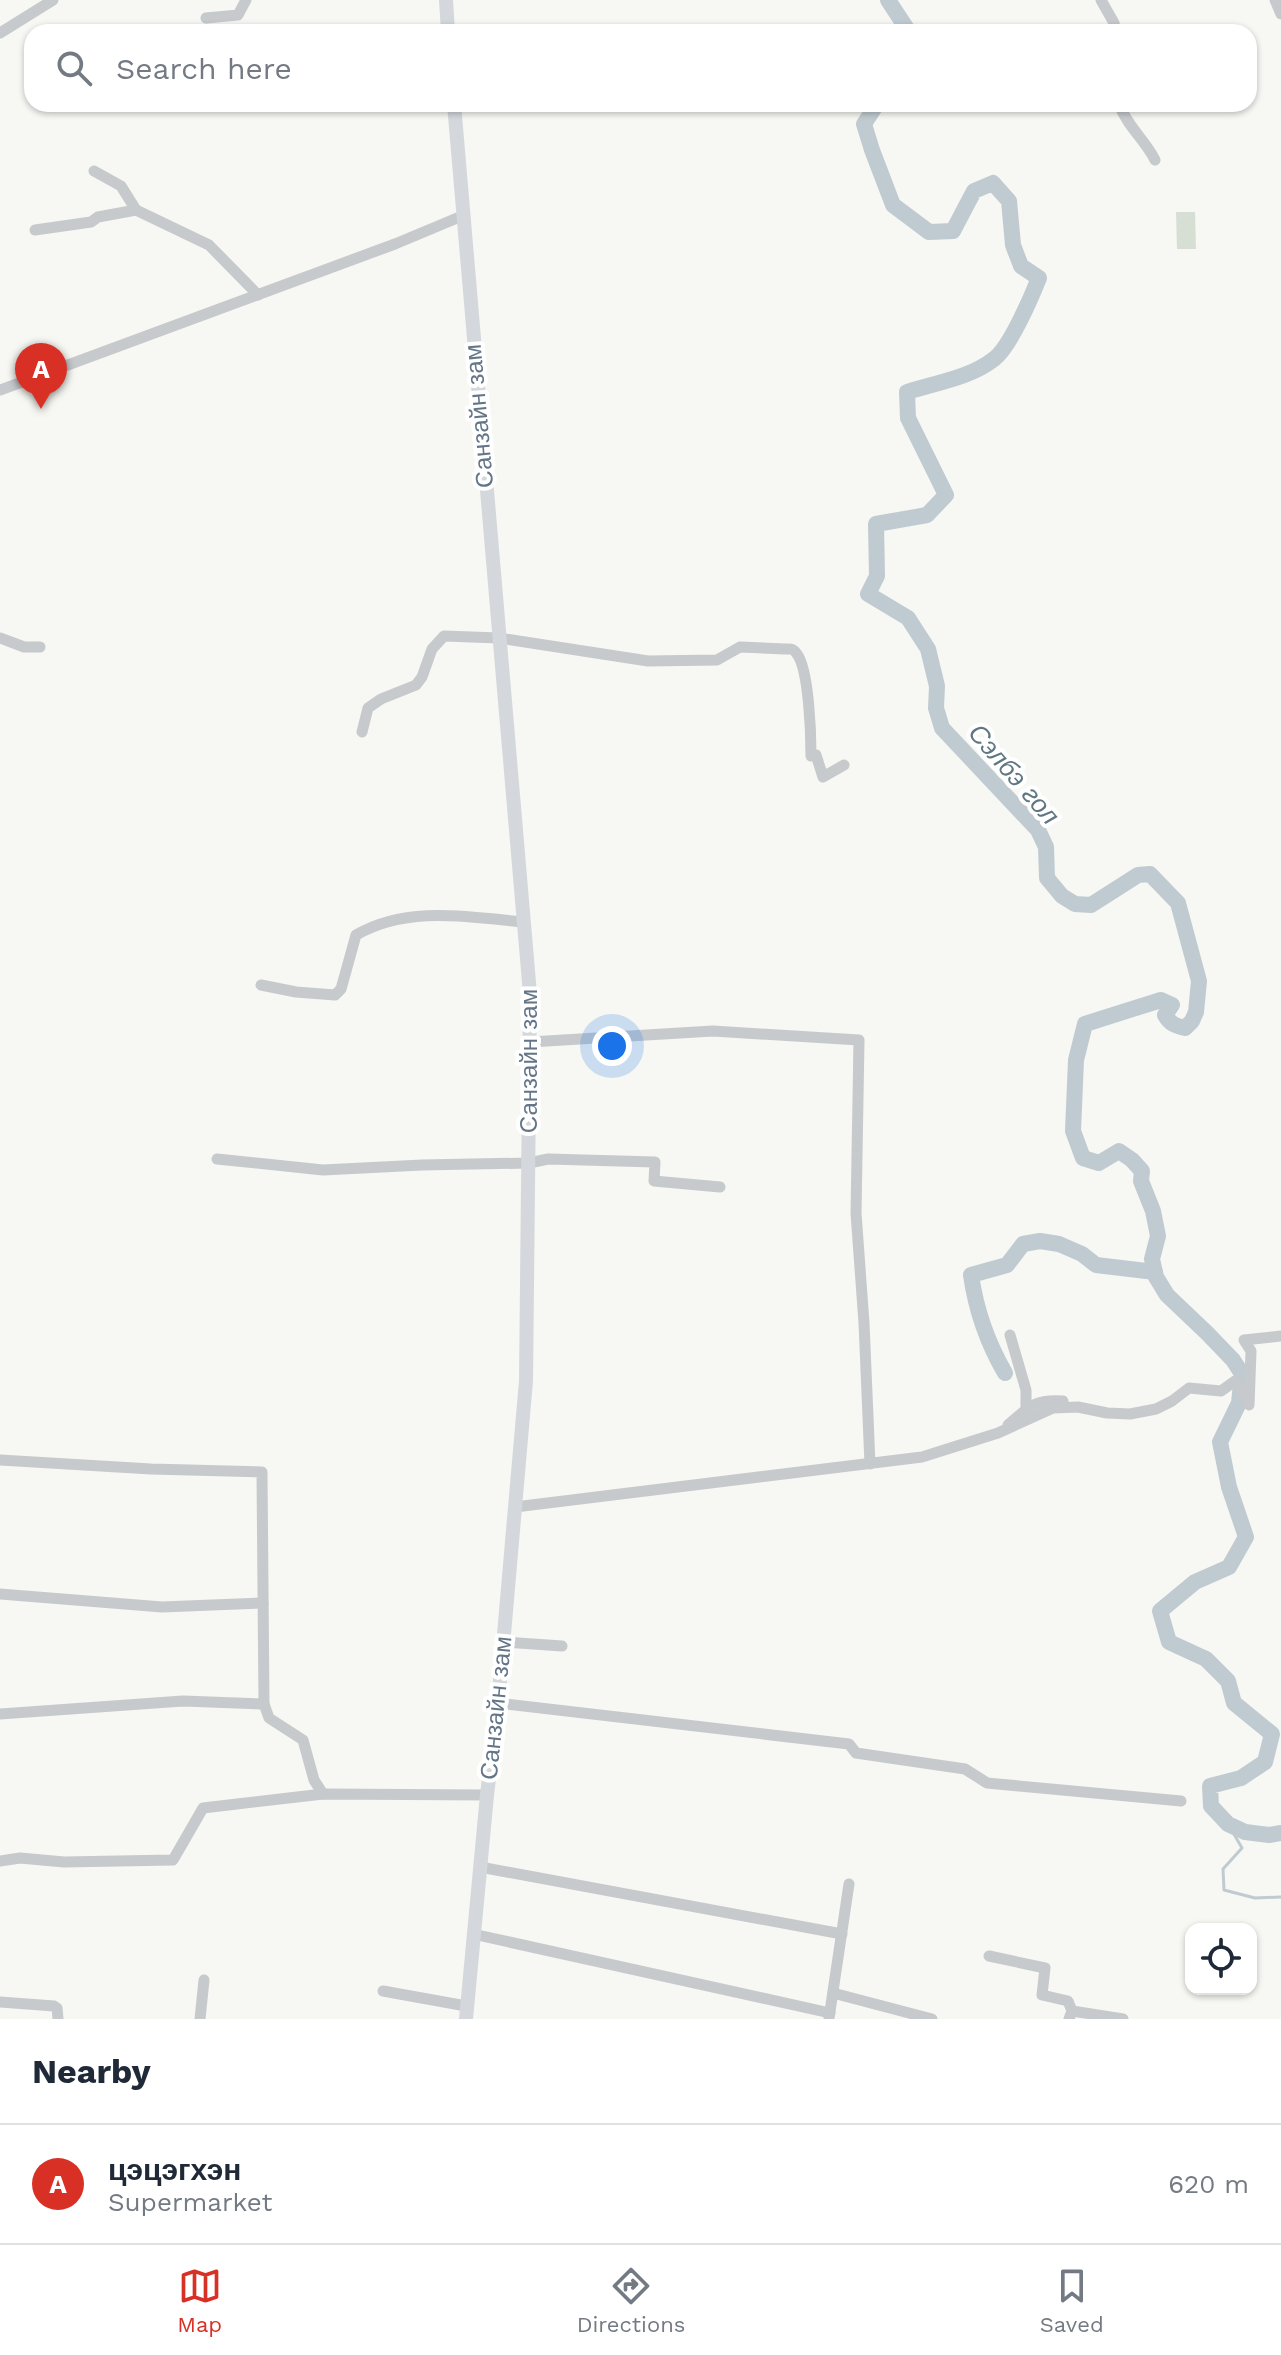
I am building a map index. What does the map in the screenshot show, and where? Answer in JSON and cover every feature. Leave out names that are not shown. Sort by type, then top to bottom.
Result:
[{"type":"main road","points":[[446,0],[448,24]]},
{"type":"main road","name":"Санзайн зам","points":[[455,112],[530,994],[526,1381],[504,1642],[466,2012]]},
{"type":"street","points":[[0,33],[53,0]]},
{"type":"street","points":[[206,18],[238,15],[246,0]]},
{"type":"street","points":[[1101,0],[1114,24]]},
{"type":"street","points":[[1275,0],[1281,14]]},
{"type":"street","points":[[1123,112],[1155,160]]},
{"type":"street","points":[[94,171],[121,186],[136,210],[209,245],[258,295]]},
{"type":"street","points":[[35,230],[91,222],[98,217],[136,210]]},
{"type":"street","points":[[0,390],[395,244],[462,216]]},
{"type":"street","points":[[362,732],[368,708],[381,699],[416,685],[432,649],[444,636],[499,638],[648,661],[717,660],[740,647],[792,650],[798,654],[804,677],[811,727],[811,756],[816,755],[823,777],[844,765]]},
{"type":"street","points":[[0,638],[24,647],[40,647]]},
{"type":"street","points":[[261,985],[335,995],[341,989],[356,935],[394,920],[434,915],[524,922]]},
{"type":"street","points":[[530,1042],[713,1031],[859,1040],[856,1213],[870,1464]]},
{"type":"street","points":[[217,1159],[323,1170],[529,1163],[548,1159],[655,1162],[654,1181],[720,1187]]},
{"type":"street","points":[[1010,1335],[1024,1380],[1026,1408]]},
{"type":"street","points":[[998,1433],[1026,1408],[1040,1401],[1061,1401],[1107,1413],[1130,1414],[1156,1409],[1189,1388],[1221,1391],[1235,1381],[1249,1405],[1251,1351],[1244,1340],[1281,1336]]},
{"type":"street","points":[[515,1507],[922,1457],[998,1433],[1053,1408],[1078,1407]]},
{"type":"street","points":[[0,1460],[262,1472],[264,1704],[269,1718],[303,1740],[314,1780],[323,1794]]},
{"type":"street","points":[[0,1594],[162,1607],[263,1603]]},
{"type":"street","points":[[504,1642],[562,1646]]},
{"type":"street","points":[[0,1714],[183,1701],[264,1704]]},
{"type":"street","points":[[498,1703],[849,1744],[856,1753],[965,1769],[987,1783],[1181,1801]]},
{"type":"street","points":[[0,1861],[20,1858],[64,1862],[173,1860],[203,1808],[323,1794],[487,1795]]},
{"type":"street","points":[[480,1867],[842,1934]]},
{"type":"street","points":[[473,1934],[830,2016],[849,1884]]},
{"type":"street","points":[[989,1956],[1045,1968],[1042,1995],[1068,2001],[1070,2015],[1123,2019]]},
{"type":"street","points":[[200,2019],[204,1980]]},
{"type":"street","points":[[383,1991],[466,2012]]},
{"type":"street","points":[[833,1993],[932,2019]]},
{"type":"street","points":[[0,2002],[54,2006],[58,2019]]},
{"type":"shaded area","points":[[1176,212],[1195,212],[1196,249],[1177,249]]},
{"type":"waterway","name":"Сэлбэ гол","points":[[888,0],[904,24]]},
{"type":"waterway","name":"Сэлбэ гол","points":[[872,112],[864,124],[893,205],[929,232],[953,231],[974,191],[993,183],[1009,201],[1013,245],[1021,266],[1039,278],[1013,333],[994,359],[963,375],[907,392],[908,418],[946,495],[927,515],[876,524],[877,576],[868,594],[908,618],[928,649],[937,686],[936,708],[942,728],[1038,830],[1046,847],[1047,878],[1062,896],[1075,904],[1091,905],[1138,875],[1150,874],[1178,903],[1199,981],[1192,1021],[1185,1028],[1171,1023],[1165,1015],[1172,1005],[1161,1000],[1085,1024],[1076,1060],[1073,1131],[1083,1158],[1099,1163],[1119,1151],[1142,1171],[1141,1181],[1153,1211],[1158,1236],[1152,1259],[1156,1277],[1167,1295],[1233,1360],[1242,1374],[1239,1403],[1220,1442],[1229,1487],[1246,1537],[1229,1567],[1195,1582],[1160,1611],[1169,1642],[1206,1659],[1228,1681],[1234,1703],[1272,1734],[1265,1762],[1241,1778],[1210,1786],[1211,1806],[1228,1824],[1245,1832],[1281,1833]]},
{"type":"waterway","points":[[1005,1373],[983,1326],[971,1275],[1007,1265],[1023,1244],[1040,1241],[1059,1244],[1082,1254],[1096,1265],[1155,1272]]},
{"type":"waterway","points":[[1228,1824],[1242,1848],[1223,1869],[1224,1890],[1255,1898],[1281,1897]]},
{"type":"place","name":"цэцэгхэн","points":[[41,409]]}]
